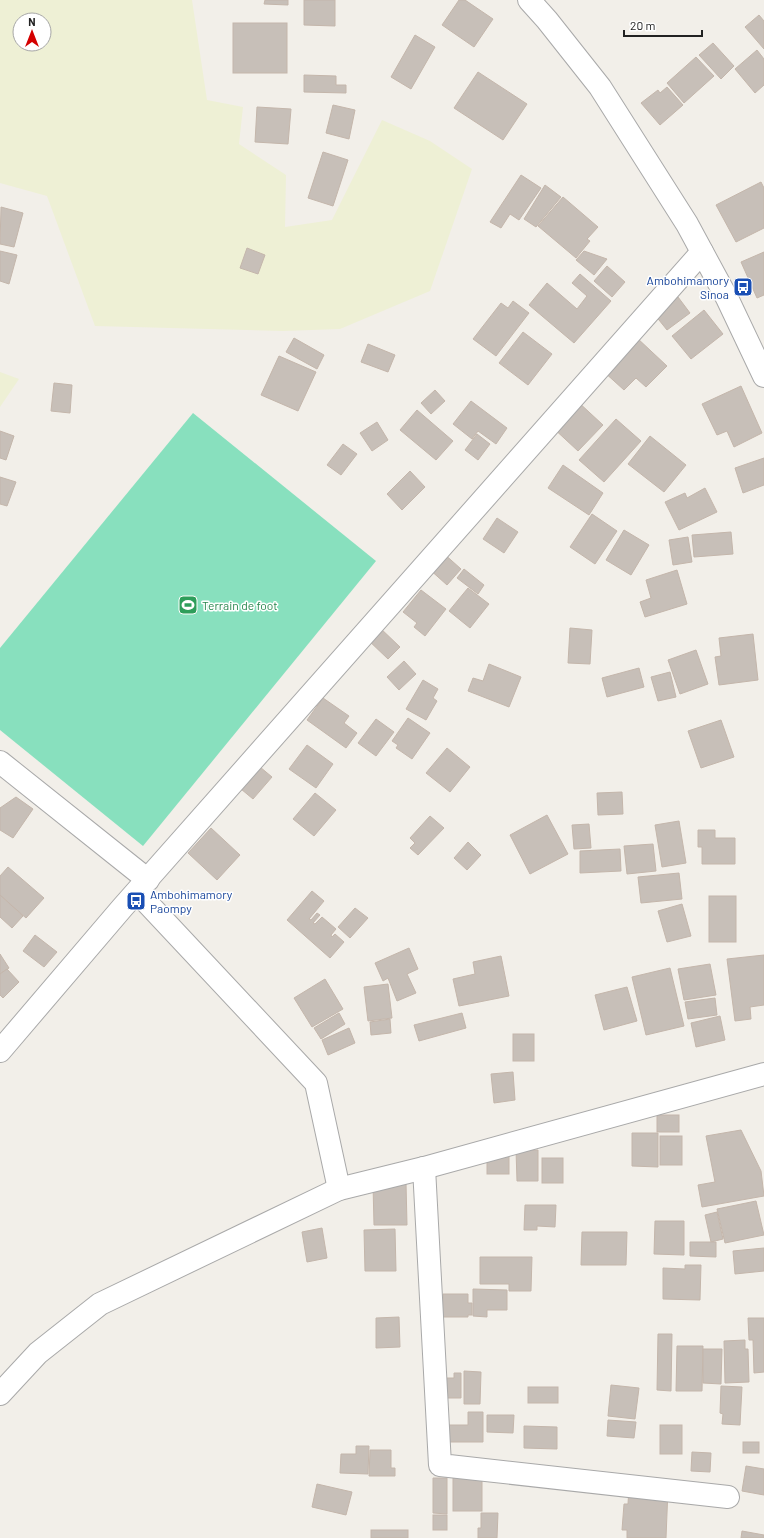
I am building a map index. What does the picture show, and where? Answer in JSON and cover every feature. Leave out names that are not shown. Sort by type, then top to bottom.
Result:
[{"type":"street","points":[[528,0],[547,20],[600,87],[687,224],[764,376]]},
{"type":"street","points":[[0,1051],[143,886],[702,252]]},
{"type":"street","points":[[0,762],[143,886],[316,1083],[339,1189]]},
{"type":"street","points":[[0,1394],[38,1353],[100,1304],[268,1225],[339,1189],[424,1168],[764,1074]]},
{"type":"street","points":[[424,1168],[440,1465],[728,1497]]},
{"type":"green space","points":[[0,0],[192,0],[207,100],[243,107],[239,144],[286,175],[285,227],[332,220],[382,120],[430,141],[472,169],[430,291],[340,329],[283,331],[95,326],[47,196],[0,183]]},
{"type":"green space","points":[[0,372],[19,379],[0,407]]},
{"type":"green space","name":"Terrain de foot","points":[[193,413],[376,561],[143,846],[0,730],[0,648]]},
{"type":"building","points":[[265,0],[288,0],[288,5],[264,4]]},
{"type":"building","points":[[304,0],[335,0],[335,26],[304,25]]},
{"type":"building","points":[[459,0],[465,0],[493,19],[474,47],[442,25]]},
{"type":"building","points":[[759,15],[764,21],[764,49],[745,27]]},
{"type":"building","points":[[233,23],[287,23],[287,73],[233,73]]},
{"type":"building","points":[[415,35],[435,47],[411,89],[391,77]]},
{"type":"building","points":[[713,43],[734,66],[721,79],[699,55]]},
{"type":"building","points":[[757,50],[764,59],[764,85],[755,93],[735,69]]},
{"type":"building","points":[[696,57],[714,76],[684,103],[667,83]]},
{"type":"building","points":[[478,72],[527,104],[503,140],[454,108]]},
{"type":"building","points":[[304,75],[336,76],[336,85],[346,85],[346,93],[304,92]]},
{"type":"building","points":[[667,87],[683,105],[660,125],[641,103],[658,90],[660,93]]},
{"type":"building","points":[[333,105],[355,110],[349,139],[326,133]]},
{"type":"building","points":[[257,107],[291,109],[288,144],[255,142]]},
{"type":"building","points":[[323,152],[348,160],[333,206],[308,198]]},
{"type":"building","points":[[521,175],[541,188],[519,220],[510,214],[501,228],[490,222]]},
{"type":"building","points":[[761,182],[764,188],[764,228],[736,242],[716,205]]},
{"type":"building","points":[[545,185],[561,197],[536,227],[524,219]]},
{"type":"building","points":[[563,197],[598,227],[587,239],[590,241],[576,258],[538,226]]},
{"type":"building","points":[[1,207],[23,213],[14,247],[0,244]]},
{"type":"building","points":[[247,248],[265,255],[258,274],[240,268]]},
{"type":"building","points":[[0,251],[17,255],[9,284],[0,281]]},
{"type":"building","points":[[584,251],[607,259],[594,275],[576,260]]},
{"type":"building","points":[[764,252],[764,295],[757,298],[741,262]]},
{"type":"building","points":[[607,266],[625,282],[612,297],[594,281]]},
{"type":"building","points":[[580,274],[611,301],[574,343],[529,305],[547,283],[577,309],[587,296],[572,283]]},
{"type":"building","points":[[678,297],[690,313],[667,330],[655,315]]},
{"type":"building","points":[[513,301],[529,313],[496,356],[473,339],[501,303],[508,308]]},
{"type":"building","points":[[704,310],[723,334],[691,359],[672,336]]},
{"type":"building","points":[[523,332],[552,354],[528,385],[499,363]]},
{"type":"building","points":[[636,337],[667,366],[646,387],[636,378],[624,390],[603,371]]},
{"type":"building","points":[[294,338],[324,355],[317,369],[286,352]]},
{"type":"building","points":[[368,344],[395,355],[388,372],[361,362]]},
{"type":"building","points":[[279,356],[316,372],[298,411],[261,395]]},
{"type":"building","points":[[54,383],[72,385],[70,413],[51,411]]},
{"type":"building","points":[[741,386],[762,433],[734,447],[727,431],[717,435],[702,404]]},
{"type":"building","points":[[435,390],[445,401],[431,414],[421,403]]},
{"type":"building","points":[[576,400],[603,425],[578,451],[551,426]]},
{"type":"building","points":[[471,401],[507,428],[496,444],[478,431],[472,439],[453,424]]},
{"type":"building","points":[[417,410],[453,441],[436,460],[400,430]]},
{"type":"building","points":[[616,419],[641,441],[604,482],[579,460]]},
{"type":"building","points":[[377,422],[388,440],[372,451],[360,433]]},
{"type":"building","points":[[0,431],[14,436],[6,460],[0,458]]},
{"type":"building","points":[[477,434],[490,444],[478,460],[465,450]]},
{"type":"building","points":[[650,436],[686,465],[664,492],[628,464]]},
{"type":"building","points":[[343,444],[357,454],[341,475],[327,465]]},
{"type":"building","points":[[764,458],[764,485],[743,493],[735,468]]},
{"type":"building","points":[[563,465],[603,493],[589,515],[548,488]]},
{"type":"building","points":[[410,471],[425,487],[402,510],[387,494]]},
{"type":"building","points":[[0,477],[16,482],[7,506],[0,504]]},
{"type":"building","points":[[705,488],[717,512],[679,530],[665,502],[685,493],[687,498]]},
{"type":"building","points":[[592,514],[617,531],[595,564],[570,547]]},
{"type":"building","points":[[497,518],[518,532],[504,553],[483,539]]},
{"type":"building","points":[[624,530],[649,545],[631,575],[606,560]]},
{"type":"building","points":[[731,532],[733,554],[694,557],[692,535]]},
{"type":"building","points":[[688,537],[692,562],[673,565],[669,540]]},
{"type":"building","points":[[442,552],[461,569],[447,585],[428,568]]},
{"type":"building","points":[[464,569],[484,585],[478,594],[457,578]]},
{"type":"building","points":[[677,570],[687,604],[645,617],[640,602],[651,598],[646,580]]},
{"type":"building","points":[[468,588],[489,604],[470,628],[449,611]]},
{"type":"building","points":[[421,590],[446,609],[425,636],[414,627],[417,623],[403,612]]},
{"type":"building","points":[[378,626],[400,647],[388,659],[366,638]]},
{"type":"building","points":[[570,628],[592,630],[590,664],[568,663]]},
{"type":"building","points":[[753,634],[758,680],[719,685],[715,657],[721,656],[719,638]]},
{"type":"building","points":[[696,650],[708,684],[680,694],[668,660]]},
{"type":"building","points":[[404,661],[416,674],[399,690],[387,677]]},
{"type":"building","points":[[489,664],[521,677],[509,707],[468,691],[473,678],[483,681]]},
{"type":"building","points":[[639,668],[644,687],[607,697],[602,678]]},
{"type":"building","points":[[670,672],[676,697],[658,701],[651,677]]},
{"type":"building","points":[[423,680],[438,689],[433,698],[437,701],[426,720],[406,709]]},
{"type":"building","points":[[323,698],[349,716],[344,723],[357,733],[346,748],[307,720]]},
{"type":"building","points":[[408,718],[430,733],[412,759],[396,748],[398,745],[392,741]]},
{"type":"building","points":[[376,719],[394,732],[376,756],[358,743]]},
{"type":"building","points":[[721,720],[734,757],[701,768],[688,731]]},
{"type":"building","points":[[307,745],[333,764],[316,788],[289,769]]},
{"type":"building","points":[[447,748],[470,767],[450,792],[426,773]]},
{"type":"building","points":[[260,767],[272,777],[253,799],[241,789]]},
{"type":"building","points":[[622,792],[623,814],[598,815],[597,793]]},
{"type":"building","points":[[315,793],[336,810],[314,836],[293,819]]},
{"type":"building","points":[[16,797],[33,809],[13,838],[0,830],[0,808]]},
{"type":"building","points":[[547,815],[568,854],[530,874],[510,835]]},
{"type":"building","points":[[430,816],[444,828],[418,855],[410,848],[415,843],[410,838]]},
{"type":"building","points":[[679,821],[686,863],[662,867],[655,825]]},
{"type":"building","points":[[589,824],[591,848],[574,849],[572,825]]},
{"type":"building","points":[[211,828],[240,855],[217,880],[188,853]]},
{"type":"building","points":[[698,830],[715,830],[715,838],[735,838],[735,864],[702,864],[702,847],[698,847]]},
{"type":"building","points":[[468,842],[481,855],[467,870],[454,858]]},
{"type":"building","points":[[653,844],[656,871],[627,874],[624,846]]},
{"type":"building","points":[[620,849],[621,871],[580,873],[580,851]]},
{"type":"building","points":[[8,867],[44,898],[26,918],[0,895],[0,876]]},
{"type":"building","points":[[679,873],[682,899],[641,903],[638,877]]},
{"type":"building","points":[[312,891],[324,901],[309,919],[311,920],[317,913],[320,915],[313,923],[315,924],[322,917],[336,929],[331,935],[332,937],[335,934],[344,942],[330,958],[287,920]]},
{"type":"building","points":[[0,895],[23,916],[12,928],[0,917]]},
{"type":"building","points":[[709,896],[736,896],[736,942],[709,942]]},
{"type":"building","points":[[682,904],[691,936],[667,942],[658,911]]},
{"type":"building","points":[[355,908],[368,918],[350,938],[338,927]]},
{"type":"building","points":[[35,935],[57,952],[44,967],[23,951]]},
{"type":"building","points":[[409,948],[418,969],[407,974],[416,993],[397,1001],[388,978],[383,981],[375,963]]},
{"type":"building","points":[[0,954],[9,968],[0,974]]},
{"type":"building","points":[[764,955],[764,1005],[750,1007],[751,1019],[735,1021],[727,959]]},
{"type":"building","points":[[501,956],[509,996],[459,1006],[453,979],[475,974],[473,962]]},
{"type":"building","points":[[710,964],[716,995],[684,1000],[678,969]]},
{"type":"building","points":[[670,968],[684,1026],[646,1035],[632,977]]},
{"type":"building","points":[[7,969],[19,982],[3,998],[0,995],[0,974]]},
{"type":"building","points":[[325,979],[343,1009],[312,1027],[294,998]]},
{"type":"building","points":[[388,984],[392,1018],[368,1021],[364,987]]},
{"type":"building","points":[[627,987],[637,1021],[604,1030],[595,995]]},
{"type":"building","points":[[715,998],[717,1015],[688,1019],[685,1002]]},
{"type":"building","points":[[339,1013],[345,1024],[321,1039],[314,1028]]},
{"type":"building","points":[[462,1013],[466,1028],[419,1041],[414,1025]]},
{"type":"building","points":[[720,1016],[725,1040],[696,1047],[691,1023]]},
{"type":"building","points":[[390,1019],[391,1033],[371,1035],[370,1022]]},
{"type":"building","points":[[349,1028],[355,1043],[328,1055],[322,1040]]},
{"type":"building","points":[[513,1034],[534,1034],[534,1061],[513,1061]]},
{"type":"building","points":[[513,1072],[515,1100],[494,1103],[491,1074]]},
{"type":"building","points":[[657,1115],[679,1115],[679,1132],[657,1132]]},
{"type":"building","points":[[741,1130],[761,1171],[764,1196],[702,1207],[698,1185],[715,1182],[706,1136]]},
{"type":"building","points":[[632,1133],[658,1133],[658,1167],[632,1166]]},
{"type":"building","points":[[660,1136],[682,1136],[682,1165],[660,1165]]},
{"type":"building","points":[[516,1150],[538,1150],[538,1181],[517,1181]]},
{"type":"building","points":[[487,1153],[509,1153],[509,1174],[487,1174]]},
{"type":"building","points":[[542,1158],[563,1158],[563,1183],[542,1183]]},
{"type":"building","points":[[406,1183],[407,1225],[374,1225],[373,1184]]},
{"type":"building","points":[[756,1201],[764,1235],[725,1243],[717,1209]]},
{"type":"building","points":[[525,1205],[556,1205],[555,1227],[537,1226],[537,1230],[524,1230]]},
{"type":"building","points":[[717,1212],[723,1239],[711,1242],[705,1215]]},
{"type":"building","points":[[655,1221],[684,1221],[684,1255],[654,1254]]},
{"type":"building","points":[[322,1228],[327,1258],[307,1262],[302,1232]]},
{"type":"building","points":[[395,1229],[396,1271],[365,1271],[364,1230]]},
{"type":"building","points":[[582,1232],[627,1232],[626,1265],[581,1265]]},
{"type":"building","points":[[690,1242],[716,1242],[716,1257],[690,1256]]},
{"type":"building","points":[[764,1248],[764,1271],[735,1274],[733,1251]]},
{"type":"building","points":[[480,1257],[532,1257],[531,1291],[509,1291],[509,1284],[480,1284]]},
{"type":"building","points":[[685,1265],[701,1265],[700,1300],[663,1299],[663,1268],[685,1269]]},
{"type":"building","points":[[473,1289],[507,1290],[507,1310],[487,1310],[487,1317],[473,1316]]},
{"type":"building","points":[[443,1294],[468,1294],[468,1303],[472,1303],[472,1315],[468,1315],[468,1317],[442,1317]]},
{"type":"building","points":[[399,1317],[400,1347],[376,1348],[376,1318]]},
{"type":"building","points":[[748,1318],[764,1318],[764,1372],[754,1373],[753,1340],[749,1340]]},
{"type":"building","points":[[658,1334],[672,1334],[671,1391],[657,1390]]},
{"type":"building","points":[[745,1340],[745,1349],[748,1349],[749,1382],[725,1383],[724,1341]]},
{"type":"building","points":[[677,1346],[703,1346],[702,1391],[676,1391]]},
{"type":"building","points":[[703,1349],[722,1349],[721,1384],[703,1383]]},
{"type":"building","points":[[464,1371],[481,1372],[480,1404],[464,1404]]},
{"type":"building","points":[[454,1373],[461,1373],[461,1398],[442,1398],[442,1378],[454,1378]]},
{"type":"building","points":[[611,1385],[639,1388],[635,1419],[608,1416]]},
{"type":"building","points":[[721,1386],[742,1387],[740,1425],[722,1424],[723,1414],[720,1413]]},
{"type":"building","points":[[528,1387],[558,1387],[558,1403],[528,1403]]},
{"type":"building","points":[[468,1412],[483,1412],[483,1442],[446,1442],[446,1425],[468,1425]]},
{"type":"building","points":[[487,1415],[514,1415],[513,1433],[487,1432]]},
{"type":"building","points":[[608,1420],[636,1422],[634,1438],[607,1436]]},
{"type":"building","points":[[660,1425],[682,1425],[682,1454],[660,1454]]},
{"type":"building","points":[[524,1426],[557,1427],[557,1449],[524,1448]]},
{"type":"building","points":[[743,1442],[759,1442],[759,1453],[743,1453]]},
{"type":"building","points":[[356,1446],[369,1446],[368,1474],[340,1473],[341,1454],[356,1454]]},
{"type":"building","points":[[370,1450],[391,1450],[391,1468],[395,1468],[395,1476],[369,1476]]},
{"type":"building","points":[[692,1452],[711,1453],[710,1472],[691,1471]]},
{"type":"building","points":[[746,1466],[764,1469],[764,1495],[742,1491]]},
{"type":"building","points":[[453,1474],[482,1474],[482,1511],[453,1511]]},
{"type":"building","points":[[433,1478],[447,1478],[447,1514],[433,1513]]},
{"type":"building","points":[[317,1484],[352,1492],[346,1515],[312,1507]]},
{"type":"building","points":[[629,1487],[668,1489],[666,1538],[627,1538],[627,1530],[622,1530],[624,1504],[628,1504]]},
{"type":"building","points":[[481,1513],[498,1513],[497,1538],[478,1538],[478,1528],[481,1528]]},
{"type":"building","points":[[433,1515],[447,1515],[447,1530],[433,1530]]},
{"type":"building","points":[[371,1530],[408,1530],[408,1538],[371,1538]]},
{"type":"building","points":[[742,1531],[764,1535],[764,1538],[741,1538]]},
{"type":"place","name":"Ambohimamory Sinoa","points":[[743,287]]},
{"type":"place","name":"Terrain de foot","points":[[188,605]]},
{"type":"place","name":"Ambohimamory Paompy","points":[[136,901]]}]
